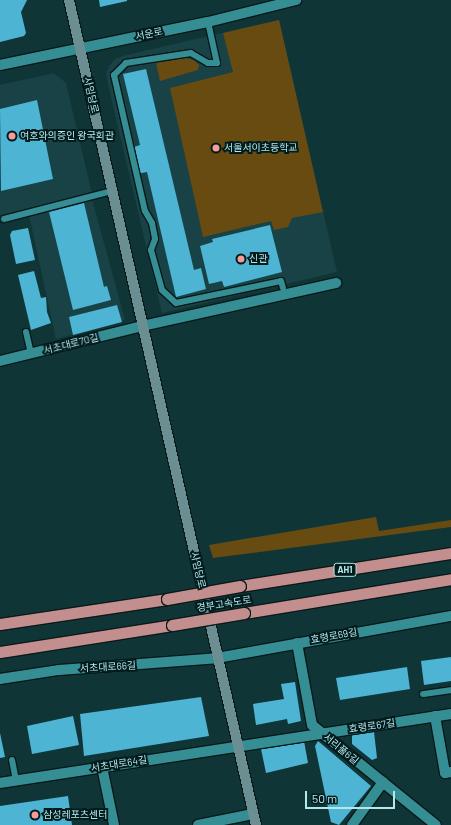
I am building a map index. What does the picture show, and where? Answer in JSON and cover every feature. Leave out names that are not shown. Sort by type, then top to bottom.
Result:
[{"type":"highway","name":"경부고속도로","points":[[0,624],[167,599],[451,553]]},
{"type":"highway","name":"경부고속도로","points":[[0,652],[451,579]]},
{"type":"main road","name":"사임당로","points":[[69,0],[256,825]]},
{"type":"street","name":"서운로","points":[[0,65],[208,22],[286,1],[296,0]]},
{"type":"street","points":[[142,326],[336,283]]},
{"type":"street","name":"서초대로70길","points":[[0,362],[142,326]]},
{"type":"street","name":"효령로69길","points":[[217,658],[451,616]]},
{"type":"street","name":"서리풀6길","points":[[297,643],[312,725],[436,825]]},
{"type":"street","name":"서초대로66길","points":[[0,679],[67,669],[217,658]]},
{"type":"street","name":"효령로67길","points":[[238,747],[451,714]]},
{"type":"street","points":[[435,716],[445,773],[451,772]]},
{"type":"street","name":"서초대로64길","points":[[0,783],[238,747]]},
{"type":"street","points":[[102,767],[114,825]]},
{"type":"street","points":[[352,825],[383,782]]},
{"type":"street","points":[[198,825],[253,814]]},
{"type":"lane","points":[[208,22],[217,63],[208,63],[191,53],[126,63],[114,75],[145,211],[152,223],[155,239],[151,250],[162,290],[176,303],[281,281],[283,288]]},
{"type":"lane","points":[[4,219],[112,191]]},
{"type":"lane","points":[[26,332],[31,354]]},
{"type":"lane","points":[[423,694],[451,690]]},
{"type":"lane","points":[[12,760],[16,780]]},
{"type":"shaded area","name":"서울서이초등학교","points":[[279,20],[337,272],[162,313],[109,89],[106,74],[109,66],[115,59],[126,55]]},
{"type":"shaded area","points":[[279,20],[323,212],[292,218],[288,227],[274,230],[271,221],[203,237],[170,88],[233,72],[223,33]]},
{"type":"shaded area","points":[[185,58],[194,60],[199,65],[198,70],[160,81],[156,63]]},
{"type":"shaded area","points":[[54,73],[66,83],[92,194],[0,216],[0,85]]},
{"type":"shaded area","points":[[92,199],[125,320],[56,339],[29,215]]},
{"type":"shaded area","points":[[376,517],[379,531],[451,520],[451,527],[213,558],[209,545]]},
{"type":"building","points":[[0,0],[27,0],[21,12],[26,33],[24,36],[0,42]]},
{"type":"building","points":[[99,0],[127,0],[127,1],[100,7]]},
{"type":"building","points":[[146,69],[194,270],[201,268],[206,289],[176,297],[147,172],[137,174],[131,148],[140,145],[123,74]]},
{"type":"building","points":[[37,100],[53,179],[1,191],[0,109]]},
{"type":"building","points":[[84,203],[104,287],[107,286],[111,300],[73,310],[49,212]]},
{"type":"building","name":"신관","points":[[270,225],[282,272],[224,287],[222,281],[209,284],[200,246],[213,242],[212,239]]},
{"type":"building","points":[[28,228],[35,260],[16,264],[10,235],[12,231]]},
{"type":"building","points":[[34,271],[41,298],[46,297],[47,312],[51,323],[31,330],[18,275]]},
{"type":"building","points":[[117,305],[122,322],[73,335],[69,317]]},
{"type":"building","points":[[451,657],[451,681],[424,685],[421,661]]},
{"type":"building","points":[[407,667],[410,689],[340,700],[336,678]]},
{"type":"building","points":[[295,682],[301,721],[288,724],[287,719],[256,725],[253,704],[284,699],[281,684]]},
{"type":"building","points":[[201,697],[209,736],[84,756],[80,714]]},
{"type":"building","points":[[73,716],[79,745],[32,754],[27,726]]},
{"type":"building","points":[[374,732],[377,758],[372,760],[352,744],[352,734]]},
{"type":"building","points":[[0,733],[5,757],[0,758]]},
{"type":"building","points":[[304,741],[308,763],[266,773],[261,749]]},
{"type":"building","points":[[318,741],[371,786],[339,825],[331,822],[315,746]]},
{"type":"building","name":"삼성레포츠센터","points":[[68,796],[72,825],[0,825],[0,806]]},
{"type":"place","name":"여호와의증인 왕국회관","points":[[12,136]]},
{"type":"place","name":"서울서이초등학교","points":[[216,148]]},
{"type":"place","name":"신관","points":[[241,259]]},
{"type":"place","name":"삼성레포츠센터","points":[[35,815]]}]
